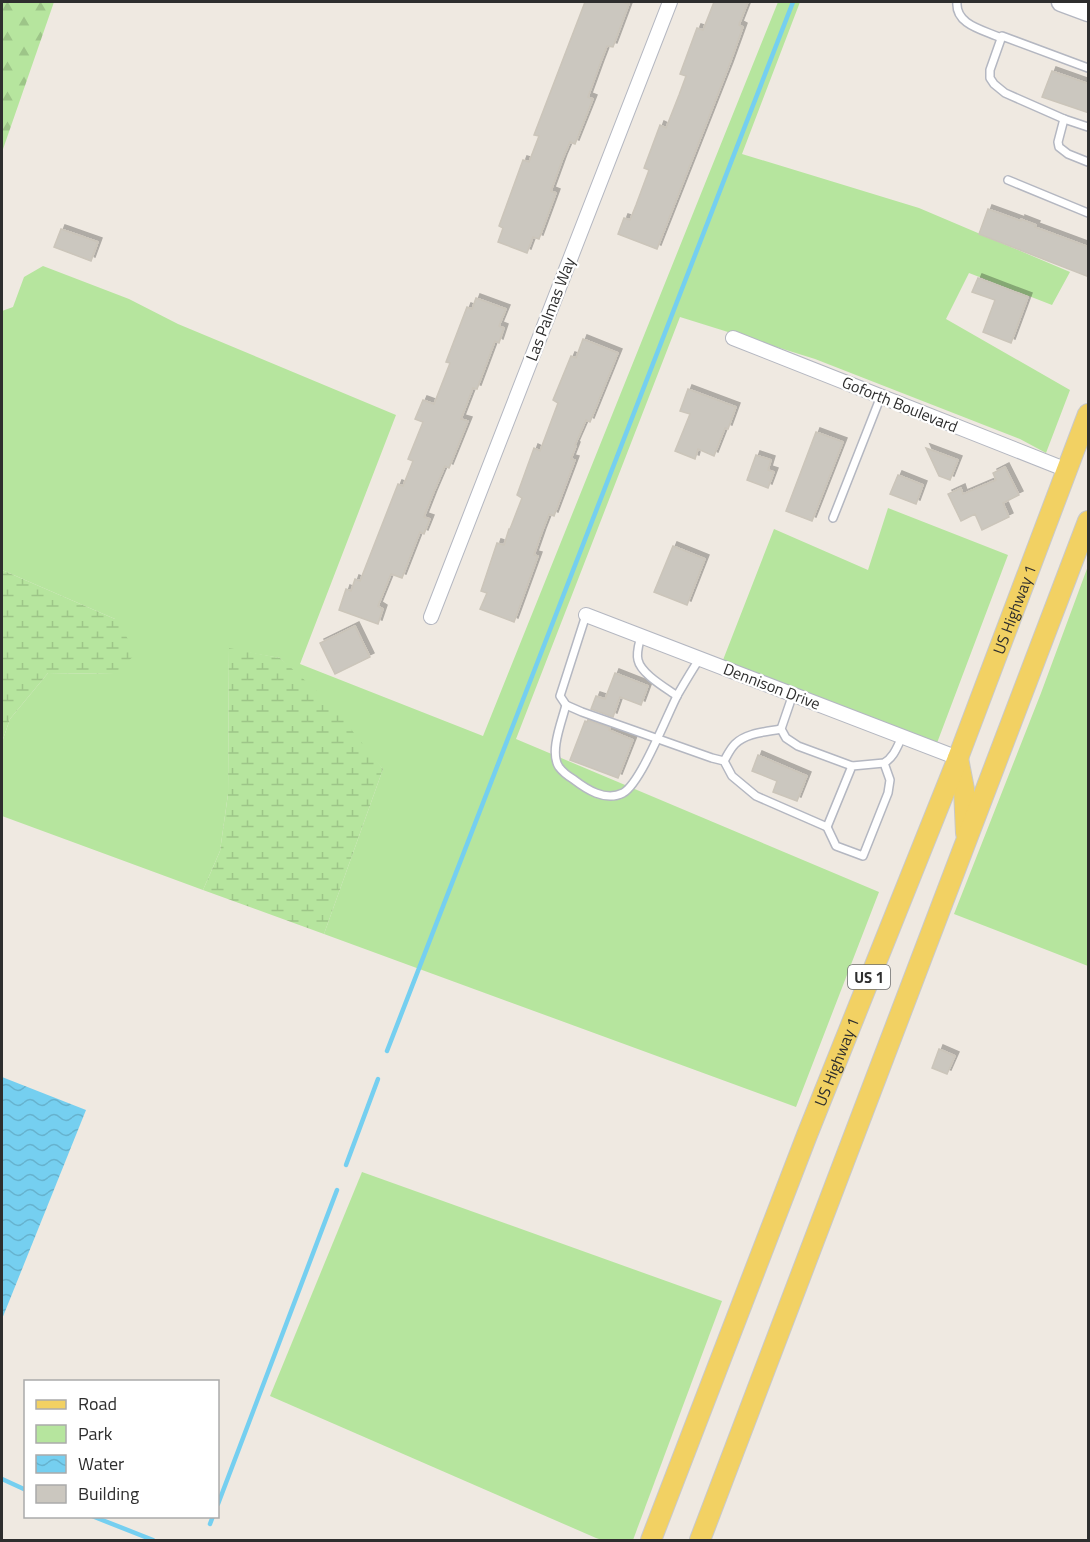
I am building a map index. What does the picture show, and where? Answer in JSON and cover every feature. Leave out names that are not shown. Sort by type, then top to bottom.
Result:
[{"type":"main road","name":"US Highway 1","points":[[651,1540],[807,1135],[958,758],[1089,414]]},
{"type":"main road","name":"US 1","points":[[700,1540],[1089,521]]},
{"type":"main road","points":[[958,758],[964,789],[966,841]]},
{"type":"street","name":"Las Palmas Way","points":[[430,617],[670,2]]},
{"type":"street","points":[[1061,2],[1089,12]]},
{"type":"street","name":"Goforth Boulevard","points":[[733,338],[1067,471]]},
{"type":"street","name":"Dennison Drive","points":[[586,615],[958,758]]},
{"type":"lane","points":[[957,2],[957,13],[964,21],[1001,38],[1002,36],[1089,68]]},
{"type":"lane","points":[[1001,38],[990,70],[990,78],[994,84],[1005,93],[1064,119],[1089,127]]},
{"type":"lane","points":[[1064,119],[1058,142],[1059,147],[1068,154],[1089,162]]},
{"type":"lane","points":[[1008,180],[1089,213]]},
{"type":"lane","points":[[833,518],[881,396]]},
{"type":"lane","points":[[586,615],[560,696],[566,705],[724,761],[732,776],[756,796],[827,827],[836,846],[863,856],[888,793],[890,780],[884,763]]},
{"type":"lane","points":[[641,636],[637,656],[641,668],[677,696]]},
{"type":"lane","points":[[566,705],[555,748],[559,767],[568,776],[598,795],[613,796],[623,793],[636,779],[677,696],[700,658]]},
{"type":"lane","points":[[793,694],[781,729],[786,738],[798,746],[852,766],[884,763],[895,753],[902,736]]},
{"type":"lane","points":[[724,761],[733,745],[742,738],[781,729]]},
{"type":"lane","points":[[827,827],[852,766]]},
{"type":"green space","points":[[2,2],[54,2],[2,152]]},
{"type":"green space","points":[[778,2],[800,2],[742,154],[919,208],[1070,272],[1052,305],[969,273],[946,319],[1070,390],[1046,453],[1020,439],[815,359],[680,317],[516,739],[879,892],[796,1107],[324,934],[383,769],[280,658],[229,649],[228,794],[220,851],[203,890],[2,816],[2,742],[10,719],[48,673],[113,674],[115,619],[2,570],[2,311],[13,307],[24,277],[43,266],[129,299],[178,324],[396,415],[300,664],[483,736]]},
{"type":"green space","points":[[888,508],[1008,555],[937,743],[723,660],[774,529],[868,570]]},
{"type":"green space","points":[[1088,566],[1088,966],[954,914]]},
{"type":"green space","points":[[2,570],[115,619],[137,653],[114,674],[48,673],[10,719],[2,742]]},
{"type":"green space","points":[[229,648],[280,658],[329,702],[383,769],[324,934],[203,890],[220,851],[228,794]]},
{"type":"green space","points":[[362,1172],[722,1301],[633,1540],[596,1538],[270,1396]]},
{"type":"water","points":[[2,1077],[86,1110],[2,1319]]},
{"type":"building","points":[[585,2],[629,4],[613,47],[607,46],[600,64],[588,97],[593,99],[575,144],[570,142],[563,158],[551,191],[556,193],[539,239],[533,237],[527,253],[498,242],[503,228],[499,226],[523,160],[529,162],[539,136],[534,135]]},
{"type":"building","points":[[714,2],[748,2],[739,25],[743,27],[729,66],[657,249],[618,234],[624,218],[630,220],[649,170],[644,168],[660,125],[666,128],[679,95],[686,76],[680,74],[697,28],[703,30]]},
{"type":"building","points":[[1052,71],[1089,84],[1089,113],[1042,97]]},
{"type":"building","points":[[988,209],[1021,221],[1021,219],[1036,225],[1035,227],[1089,247],[1089,277],[979,234]]},
{"type":"building","points":[[61,229],[98,242],[91,261],[54,247]]},
{"type":"building","points":[[978,278],[1028,297],[1011,343],[983,332],[995,300],[972,292]]},
{"type":"building","points":[[476,298],[506,309],[499,326],[504,328],[499,343],[495,341],[477,389],[473,388],[461,419],[468,421],[449,468],[445,466],[424,517],[430,519],[424,534],[420,532],[402,578],[391,574],[378,606],[383,609],[378,624],[339,610],[346,589],[351,591],[355,579],[360,581],[398,484],[403,486],[413,461],[408,459],[423,422],[415,419],[423,400],[434,404],[450,363],[446,362],[467,307],[472,309]]},
{"type":"building","points":[[583,339],[618,353],[590,422],[586,420],[575,445],[571,459],[575,460],[554,516],[549,514],[542,532],[534,555],[538,556],[514,622],[480,609],[487,593],[481,591],[497,543],[504,545],[522,498],[517,495],[534,448],[540,451],[558,403],[553,400],[571,356],[576,358]]},
{"type":"building","points":[[688,389],[736,407],[714,456],[698,449],[695,459],[675,451],[690,414],[680,411]]},
{"type":"building","points":[[816,432],[843,442],[812,521],[786,511]]},
{"type":"building","points":[[926,448],[958,460],[950,480],[939,476]]},
{"type":"building","points":[[756,455],[771,460],[768,470],[774,472],[768,488],[747,480]]},
{"type":"building","points":[[1005,467],[1019,495],[1003,503],[1009,517],[982,530],[975,514],[961,521],[948,494],[961,488],[963,494],[996,480],[993,473]]},
{"type":"building","points":[[898,475],[923,485],[916,504],[890,494]]},
{"type":"building","points":[[673,546],[705,559],[687,605],[654,592]]},
{"type":"building","points":[[355,626],[370,657],[335,674],[320,643]]},
{"type":"building","points":[[615,673],[648,686],[641,705],[620,697],[613,717],[591,709],[596,696],[605,699]]},
{"type":"building","points":[[588,720],[633,740],[618,778],[570,760],[585,721]]},
{"type":"building","points":[[758,755],[807,776],[797,801],[773,792],[777,781],[752,771]]},
{"type":"building","points":[[939,1049],[955,1056],[947,1074],[932,1068]]},
{"type":"waterway","points":[[387,1051],[793,2]]},
{"type":"waterway","points":[[346,1165],[378,1079]]},
{"type":"waterway","points":[[219,1501],[337,1190]]},
{"type":"waterway","points":[[2,1479],[24,1489]]},
{"type":"waterway","points":[[97,1518],[153,1540]]},
{"type":"waterway","points":[[210,1524],[212,1518]]}]
